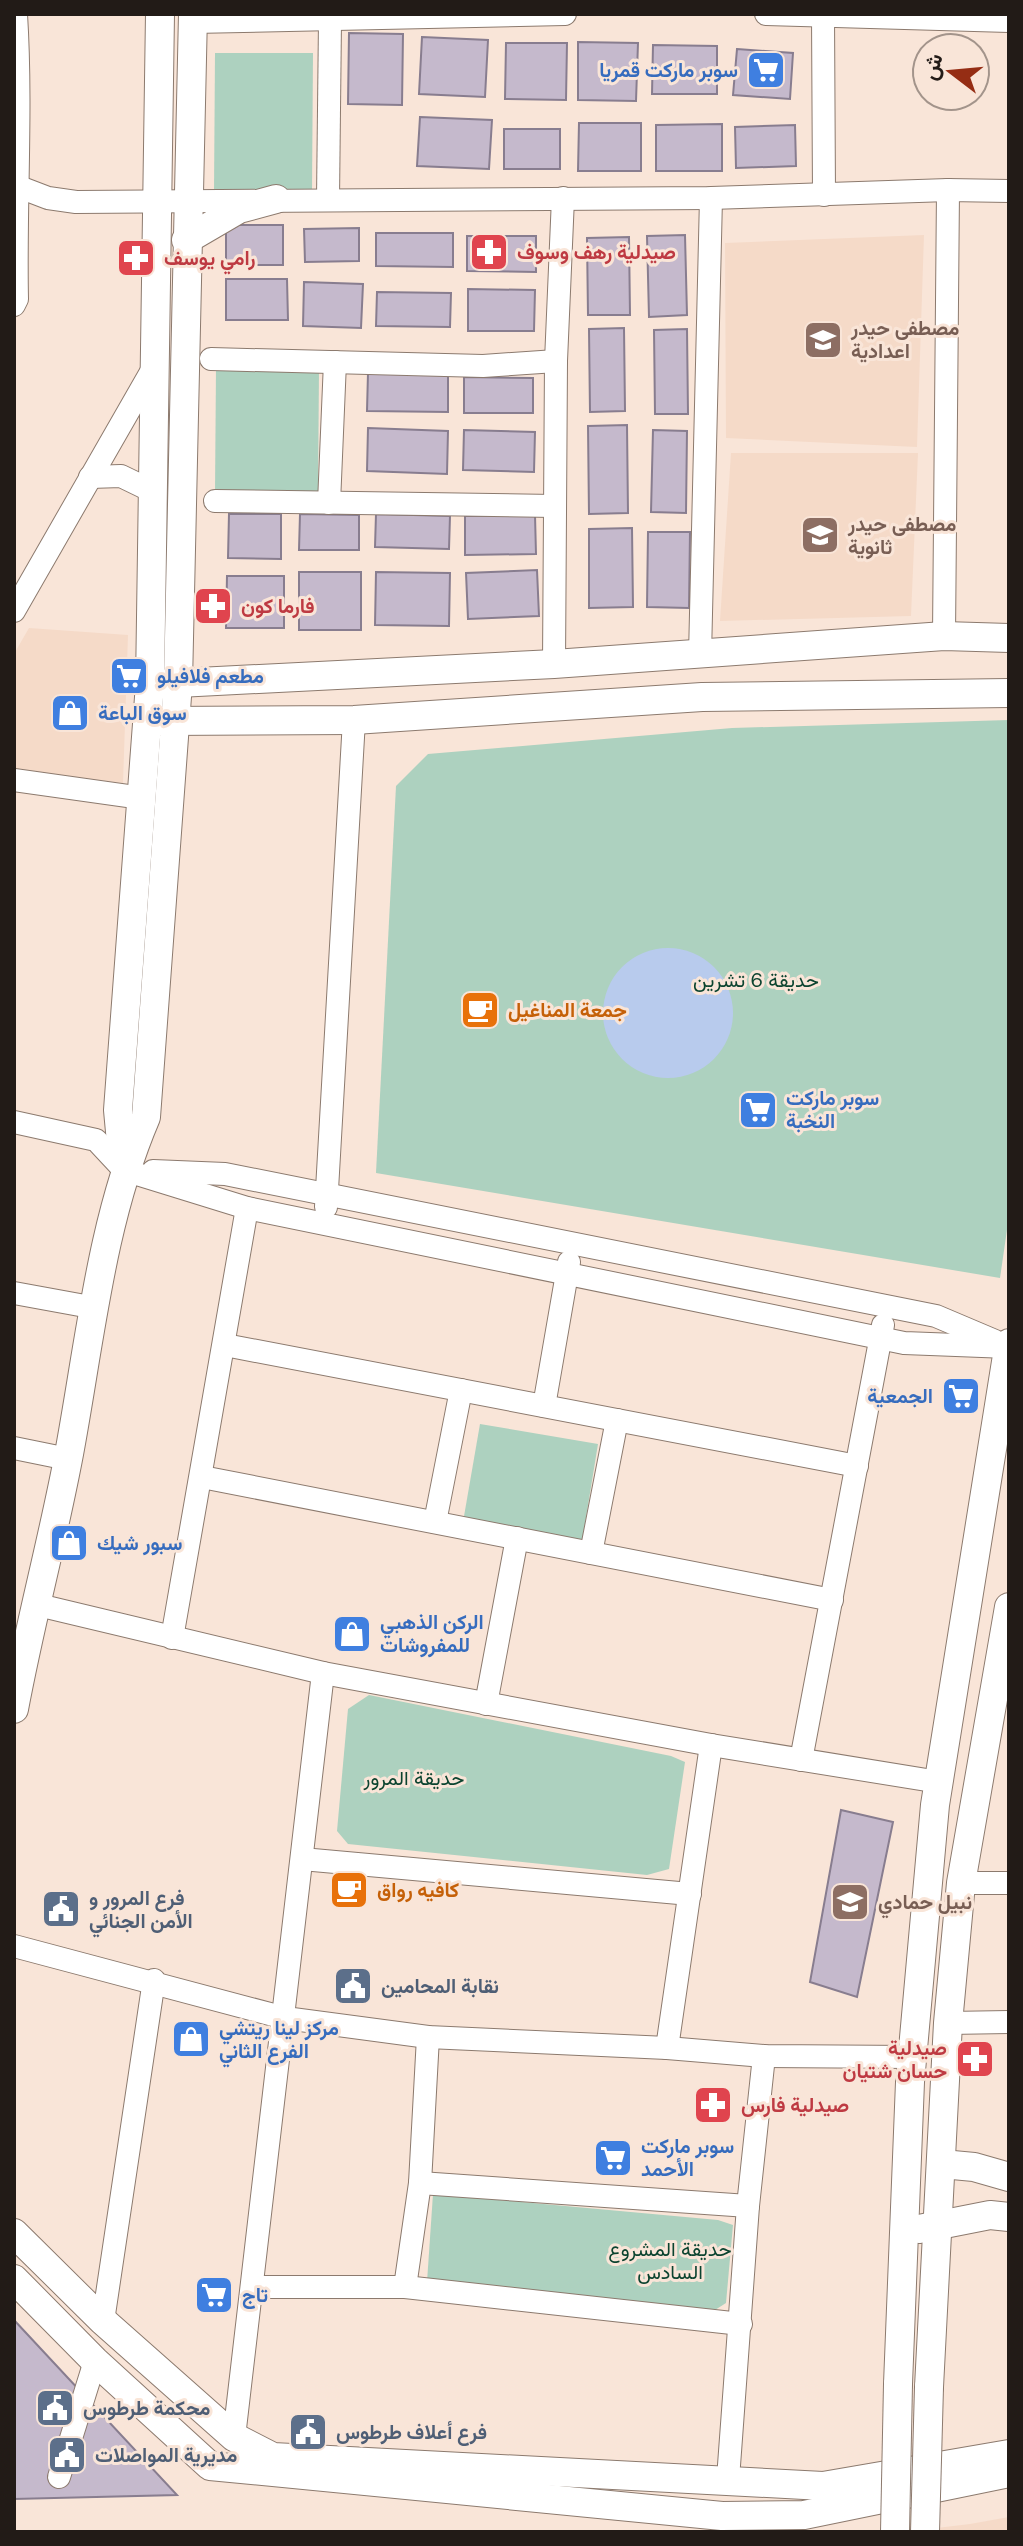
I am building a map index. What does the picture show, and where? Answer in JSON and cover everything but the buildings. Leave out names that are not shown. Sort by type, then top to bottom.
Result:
[{"type":"main road","points":[[124,1170],[118,1110],[147,721],[164,684],[186,240],[173,201],[160,14]]},
{"type":"main road","points":[[14,1709],[34,1604],[68,1459],[124,1170],[146,1117],[176,721],[164,684],[154,492],[157,362],[193,18]]},
{"type":"main road","points":[[186,240],[239,209],[276,199]]},
{"type":"main road","points":[[164,684],[554,664],[944,636],[1009,638]]},
{"type":"main road","points":[[700,655],[702,697]]},
{"type":"main road","points":[[352,675],[354,720]]},
{"type":"main road","points":[[147,721],[354,720],[702,697],[1009,693]]},
{"type":"main road","points":[[895,2532],[903,2231],[912,2057],[939,1782],[1009,1346]]},
{"type":"main road","points":[[925,2532],[929,2387],[948,2023],[961,1883],[1009,1611]]},
{"type":"main road","points":[[942,2164],[974,2167],[1009,2177]]},
{"type":"main road","points":[[903,2231],[990,2215],[1009,2217]]},
{"type":"main road","points":[[14,2233],[103,2321],[234,2437],[273,2457],[823,2486],[1008,2458]]},
{"type":"main road","points":[[14,2279],[95,2361],[210,2466],[722,2516],[804,2515],[1008,2458]]},
{"type":"main road","points":[[210,2466],[234,2437]]},
{"type":"street","points":[[14,305],[17,299],[14,185],[20,74],[16,14]]},
{"type":"street","points":[[193,18],[330,20],[565,14]]},
{"type":"street","points":[[766,14],[1009,21]]},
{"type":"street","points":[[823,15],[824,195]]},
{"type":"street","points":[[328,199],[330,20]]},
{"type":"street","points":[[14,185],[48,198],[76,202],[711,198],[948,190],[1009,191]]},
{"type":"street","points":[[944,636],[948,190]]},
{"type":"street","points":[[554,664],[556,361],[563,198]]},
{"type":"street","points":[[700,655],[711,198]]},
{"type":"street","points":[[211,359],[483,366],[556,361]]},
{"type":"street","points":[[14,611],[157,362]]},
{"type":"street","points":[[329,503],[335,362]]},
{"type":"street","points":[[90,477],[121,476],[154,492]]},
{"type":"street","points":[[215,501],[554,506]]},
{"type":"street","points":[[325,1224],[354,720]]},
{"type":"street","points":[[14,780],[142,798]]},
{"type":"street","points":[[14,1122],[96,1140],[124,1170],[247,1208],[881,1339],[904,1343],[1009,1346]]},
{"type":"street","points":[[124,1170],[225,1174],[572,1243],[936,1316],[1009,1346]]},
{"type":"street","points":[[172,1638],[247,1208]]},
{"type":"street","points":[[544,1406],[572,1243]]},
{"type":"street","points":[[14,1293],[96,1308]]},
{"type":"street","points":[[801,1760],[887,1306]]},
{"type":"street","points":[[225,1345],[857,1466]]},
{"type":"street","points":[[435,1522],[461,1390]]},
{"type":"street","points":[[591,1553],[617,1420]]},
{"type":"street","points":[[14,1448],[68,1459]]},
{"type":"street","points":[[202,1477],[832,1600]]},
{"type":"street","points":[[486,1704],[517,1538]]},
{"type":"street","points":[[34,1604],[323,1673],[711,1745],[939,1782]]},
{"type":"street","points":[[234,2437],[323,1673]]},
{"type":"street","points":[[667,2048],[711,1745]]},
{"type":"street","points":[[302,1859],[690,1894]]},
{"type":"street","points":[[961,1883],[1009,1883]]},
{"type":"street","points":[[14,1946],[154,1980],[285,2018],[428,2037],[667,2048],[764,2056],[912,2057]]},
{"type":"street","points":[[103,2321],[154,1980]]},
{"type":"street","points":[[948,2023],[1009,2022]]},
{"type":"street","points":[[405,2287],[420,2183],[428,2037]]},
{"type":"street","points":[[728,2479],[748,2206],[764,2056]]},
{"type":"street","points":[[420,2183],[748,2206]]},
{"type":"street","points":[[252,2287],[405,2287],[741,2324]]},
{"type":"street","points":[[59,2477],[95,2361]]},
{"type":"shaded area","name":"مصطفى حيدر اعدادية","points":[[924,235],[917,447],[726,438],[725,243]]},
{"type":"shaded area","name":"مصطفى حيدر ثانوية","points":[[731,453],[918,453],[911,616],[720,621]]},
{"type":"shaded area","name":"سوق الباعة","points":[[29,628],[128,635],[123,783],[14,771],[14,654]]},
{"type":"shaded area","points":[[1009,2517],[1009,2532],[903,2532],[970,2524]]},
{"type":"green space","points":[[215,53],[313,53],[312,191],[214,191]]},
{"type":"green space","points":[[216,368],[319,369],[318,492],[215,492]]},
{"type":"green space","name":"حديقة 6 تشرين","points":[[1009,720],[1009,1216],[1000,1278],[376,1173],[396,786],[428,754],[732,728]]},
{"type":"green space","points":[[480,1424],[598,1444],[582,1542],[463,1522]]},
{"type":"green space","name":"حديقة المرور","points":[[369,1695],[671,1756],[685,1762],[669,1869],[647,1875],[348,1844],[337,1831],[348,1709]]},
{"type":"green space","name":"حديقة المشروع السادس","points":[[433,2194],[718,2220],[733,2225],[726,2303],[715,2310],[427,2282]]},
{"type":"water","points":[[668,948],[693,953],[714,967],[728,988],[733,1013],[728,1038],[714,1059],[693,1073],[668,1078],[643,1073],[622,1059],[608,1038],[603,1013],[608,988],[622,967],[643,953]]},
{"type":"place","name":"سوبر ماركت قمريا","points":[[766,70]]},
{"type":"place","name":"صيدلية رهف وسوف","points":[[489,252]]},
{"type":"place","name":"رامي يوسف","points":[[136,258]]},
{"type":"place","name":"مصطفى حيدر اعدادية","points":[[823,340]]},
{"type":"place","name":"مصطفى حيدر ثانوية","points":[[820,535]]},
{"type":"place","name":"فارما كون","points":[[213,606]]},
{"type":"place","name":"مطعم فلافيلو","points":[[129,676]]},
{"type":"place","name":"سوق الباعة","points":[[70,713]]},
{"type":"place","name":"جمعة المناغيل","points":[[480,1010]]},
{"type":"place","name":"سوبر ماركت النخبة","points":[[758,1110]]},
{"type":"place","name":"الجمعية","points":[[961,1396]]},
{"type":"place","name":"سبور شيك","points":[[69,1543]]},
{"type":"place","name":"الركن الذهبي للمفروشات","points":[[352,1634]]},
{"type":"place","name":"كافيه رواق","points":[[349,1890]]},
{"type":"place","name":"نبيل حمادي","points":[[850,1902]]},
{"type":"place","name":"فرع المرور و الأمن الجنائي","points":[[61,1909]]},
{"type":"place","name":"نقابة المحامين","points":[[353,1986]]},
{"type":"place","name":"مركز لينا ريتشي الفرع الثاني","points":[[191,2039]]},
{"type":"place","name":"صيدلية حسان شتيان","points":[[975,2059]]},
{"type":"place","name":"صيدلية فارس","points":[[713,2105]]},
{"type":"place","name":"سوبر ماركت الأحمد","points":[[613,2158]]},
{"type":"place","name":"تاج","points":[[214,2295]]},
{"type":"place","name":"محكمة طرطوس","points":[[55,2408]]},
{"type":"place","name":"فرع أعلاف طرطوس","points":[[308,2432]]},
{"type":"place","name":"مديرية المواصلات","points":[[67,2455]]}]
